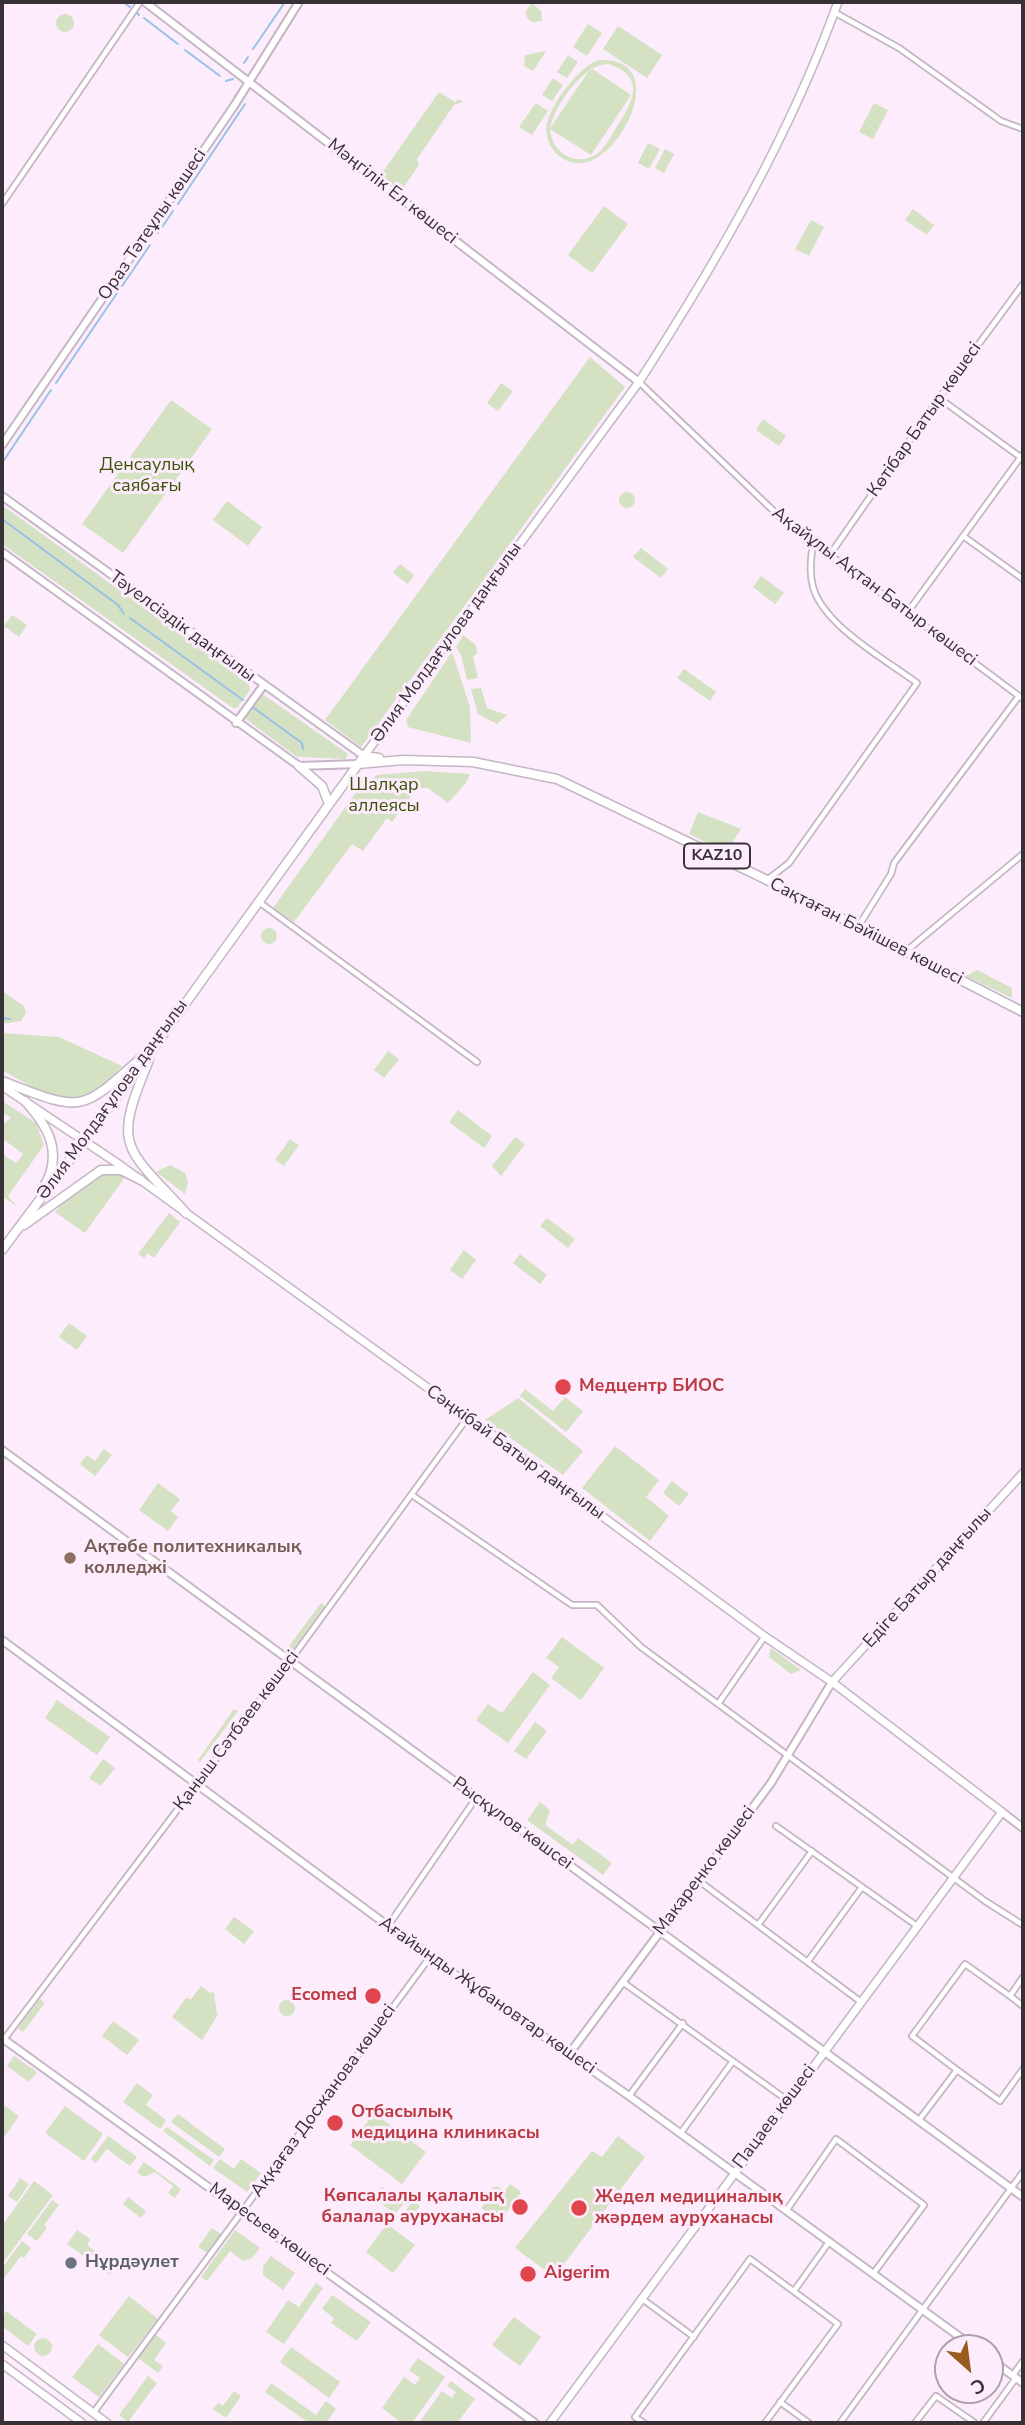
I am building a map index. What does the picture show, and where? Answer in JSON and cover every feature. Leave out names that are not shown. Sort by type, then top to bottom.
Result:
[{"type":"main road","name":"Әлия Молдағұлова даңғылы","points":[[2,1250],[156,1044],[639,382],[717,259],[758,185],[838,2]]},
{"type":"main road","name":"Сақтаған Бәйішев көшесі","points":[[361,760],[478,763],[557,779],[767,880],[1023,1012]]},
{"type":"main road","points":[[299,766],[323,786],[329,804]]},
{"type":"main road","points":[[2,1083],[52,1100],[67,1103],[89,1101],[104,1093],[156,1044]]},
{"type":"main road","points":[[156,1044],[132,1101],[127,1118],[127,1137],[134,1155],[186,1213]]},
{"type":"main road","name":"Сәңкібай Батыр даңғылы","points":[[2,1083],[141,1180],[765,1636],[832,1682],[1002,1812]]},
{"type":"main road","points":[[25,1101],[43,1121],[53,1146],[52,1170],[29,1214]]},
{"type":"main road","points":[[16,1231],[90,1175],[101,1170],[121,1170],[141,1180]]},
{"type":"main road","name":"Едіге Батыр даңғылы","points":[[832,1682],[1023,1473]]},
{"type":"main road","name":"Пацаев көшесі","points":[[550,2423],[1002,1812]]},
{"type":"main road","points":[[2,2345],[107,2423]]},
{"type":"main road","points":[[2,2364],[82,2423]]},
{"type":"street","name":"Мәңгілік Ел көшесі","points":[[143,2],[249,80],[639,382]]},
{"type":"street","points":[[2,204],[143,2]]},
{"type":"street","name":"Ораз Тәтеұлы көшесі","points":[[2,445],[234,106],[299,2]]},
{"type":"street","points":[[834,12],[899,48],[1001,121],[1023,129]]},
{"type":"street","name":"Көтібар Батыр көшесі","points":[[829,556],[939,398],[1023,284]]},
{"type":"street","name":"Ақайұлы Ақтан Батыр көшесі","points":[[639,382],[773,511],[829,556],[1021,697]]},
{"type":"street","points":[[907,613],[1023,457],[939,398]]},
{"type":"street","name":"Тәуелсіздік даңғылы","points":[[2,496],[361,760]]},
{"type":"street","points":[[963,536],[1023,579]]},
{"type":"street","points":[[767,880],[789,863],[917,683],[838,625],[824,610],[811,577],[813,543]]},
{"type":"street","points":[[2,552],[299,766],[361,760]]},
{"type":"street","points":[[236,723],[263,686]]},
{"type":"street","points":[[857,928],[891,874],[894,863],[1021,697]]},
{"type":"street","points":[[904,953],[1023,854]]},
{"type":"street","points":[[258,901],[477,1062]]},
{"type":"street","name":"Қаныш Сәтбаев көшесі","points":[[2,2040],[289,1662],[468,1417]]},
{"type":"street","name":"Рысқұлов көшсеі","points":[[2,1450],[1023,2197]]},
{"type":"street","points":[[412,1495],[572,1605],[597,1605],[631,1640],[953,1877],[1023,1925]]},
{"type":"street","points":[[718,1704],[765,1636]]},
{"type":"street","name":"Ағайынды Жұбановтар көшесі","points":[[2,1640],[430,1957],[629,2096],[956,2334]]},
{"type":"street","name":"Макаренко көшесі","points":[[569,2054],[699,1881],[788,1756],[832,1682]]},
{"type":"street","points":[[388,1926],[476,1798]]},
{"type":"street","name":"Сәңкібай Батыр даңғылы","points":[[1002,1812],[1023,1828]]},
{"type":"street","points":[[776,1826],[917,1926]]},
{"type":"street","points":[[758,1925],[812,1851]]},
{"type":"street","points":[[699,1881],[861,2002]]},
{"type":"street","points":[[808,1961],[862,1888]]},
{"type":"street","name":"Аққағаз Досжанова көшесі","points":[[93,2413],[430,1957]]},
{"type":"street","points":[[1023,2006],[965,1964],[912,2036],[1000,2101],[1023,2069]]},
{"type":"street","points":[[1010,1996],[1023,1977]]},
{"type":"street","points":[[624,1983],[787,2100]]},
{"type":"street","points":[[629,2096],[683,2023]]},
{"type":"street","name":"Маресьев көшесі","points":[[2,2040],[535,2423]]},
{"type":"street","points":[[680,2134],[734,2061]]},
{"type":"street","points":[[919,2120],[957,2070]]},
{"type":"street","points":[[786,2211],[836,2139],[924,2204],[873,2274]]},
{"type":"street","points":[[840,2423],[1023,2172]]},
{"type":"street","points":[[794,2291],[829,2242]]},
{"type":"street","points":[[644,2423],[635,2417],[750,2259],[838,2324],[765,2423]]},
{"type":"street","points":[[640,2298],[694,2337]]},
{"type":"street","points":[[983,2423],[1023,2361]]},
{"type":"street","points":[[1004,2370],[1023,2383]]},
{"type":"street","points":[[915,2423],[936,2396],[975,2423]]},
{"type":"street","points":[[780,2402],[809,2423]]},
{"type":"green space","points":[[532,3],[541,11],[542,21],[532,22],[527,18],[526,11]]},
{"type":"green space","points":[[65,14],[71,17],[74,23],[71,29],[65,32],[59,29],[56,23],[59,17]]},
{"type":"green space","points":[[588,24],[602,33],[587,56],[573,47]]},
{"type":"green space","points":[[618,26],[662,55],[647,78],[603,49]]},
{"type":"green space","points":[[546,51],[533,71],[524,66],[525,55]]},
{"type":"green space","points":[[568,55],[578,62],[567,78],[557,72]]},
{"type":"green space","points":[[599,60],[621,63],[633,74],[636,90],[633,109],[612,145],[597,158],[574,163],[559,156],[550,144],[547,136],[548,120],[569,85],[592,63]],"holes":[[[608,64],[628,76],[632,83],[631,100],[622,119],[600,151],[589,158],[573,158],[555,145],[550,129],[591,155],[631,95],[592,69]],[[589,71],[550,128],[564,98]]]},
{"type":"green space","points":[[553,78],[563,85],[552,101],[542,95]]},
{"type":"green space","points":[[439,92],[455,102],[458,99],[463,102],[454,105],[417,159],[419,165],[401,191],[380,176]]},
{"type":"green space","points":[[536,103],[548,111],[532,135],[519,127]]},
{"type":"green space","points":[[874,103],[888,110],[873,139],[859,132]]},
{"type":"green space","points":[[648,143],[660,149],[649,169],[638,163]]},
{"type":"green space","points":[[665,149],[674,154],[664,173],[655,168]]},
{"type":"green space","points":[[604,206],[628,224],[592,273],[568,255]]},
{"type":"green space","points":[[913,209],[934,225],[927,235],[905,220]]},
{"type":"green space","points":[[811,220],[824,227],[809,256],[795,249]]},
{"type":"green space","points":[[590,357],[625,387],[361,747],[325,720]]},
{"type":"green space","points":[[501,383],[513,391],[498,411],[487,403]]},
{"type":"green space","name":"Денсаулық саябағы","points":[[171,400],[212,429],[123,553],[82,524]]},
{"type":"green space","points":[[763,419],[786,436],[779,446],[756,430]]},
{"type":"green space","points":[[624,492],[630,492],[635,500],[633,506],[624,508],[619,503],[619,497]]},
{"type":"green space","points":[[227,501],[262,527],[248,546],[213,520]]},
{"type":"green space","points":[[2,505],[249,684],[250,690],[237,708],[233,708],[2,544]]},
{"type":"green space","points":[[641,548],[668,569],[661,578],[633,557]]},
{"type":"green space","points":[[400,564],[414,575],[408,584],[393,573]]},
{"type":"green space","points":[[761,576],[784,593],[775,604],[753,587]]},
{"type":"green space","points":[[12,615],[27,625],[19,637],[4,626]]},
{"type":"green space","points":[[463,635],[476,645],[477,654],[473,656],[478,678],[467,680],[461,655],[456,647]]},
{"type":"green space","points":[[452,652],[470,707],[471,743],[408,727],[406,720]]},
{"type":"green space","points":[[684,669],[716,692],[710,701],[677,678]]},
{"type":"green space","points":[[481,688],[487,708],[507,715],[497,724],[478,714],[471,689]]},
{"type":"green space","points":[[261,693],[348,754],[345,759],[297,757],[243,717]]},
{"type":"green space","name":"Шалқар аллеясы","points":[[424,771],[470,774],[466,783],[448,803],[428,788],[417,788],[392,822],[387,818],[363,851],[352,844],[294,922],[273,908],[360,787],[377,775]]},
{"type":"green space","points":[[698,812],[741,829],[726,852],[689,834]]},
{"type":"green space","points":[[269,928],[277,936],[269,944],[261,936]]},
{"type":"green space","points":[[977,970],[1012,988],[1012,998],[966,976]]},
{"type":"green space","points":[[2,991],[24,1006],[26,1013],[21,1021],[2,1024]]},
{"type":"green space","points":[[2,1033],[59,1037],[122,1066],[91,1092],[77,1098],[51,1095],[2,1070]]},
{"type":"green space","points":[[388,1051],[399,1059],[384,1078],[374,1070]]},
{"type":"green space","points":[[2,1101],[36,1123],[44,1145],[8,1196],[18,1207],[2,1196],[2,1154],[16,1163],[23,1154],[2,1138],[2,1125],[11,1118],[2,1112]]},
{"type":"green space","points":[[458,1110],[492,1136],[484,1148],[449,1122]]},
{"type":"green space","points":[[515,1137],[525,1144],[501,1176],[492,1166]]},
{"type":"green space","points":[[290,1139],[299,1145],[284,1166],[275,1160]]},
{"type":"green space","points":[[170,1165],[185,1173],[188,1182],[185,1194],[156,1172]]},
{"type":"green space","points":[[104,1173],[116,1173],[125,1177],[85,1233],[55,1212],[78,1187]]},
{"type":"green space","points":[[169,1213],[180,1222],[154,1258],[148,1253],[144,1258],[138,1254]]},
{"type":"green space","points":[[547,1218],[575,1239],[568,1248],[540,1226]]},
{"type":"green space","points":[[464,1250],[476,1260],[462,1279],[450,1270]]},
{"type":"green space","points":[[520,1254],[547,1275],[540,1284],[513,1263]]},
{"type":"green space","points":[[69,1323],[87,1336],[77,1350],[59,1337]]},
{"type":"green space","points":[[525,1389],[553,1411],[565,1397],[583,1411],[566,1432],[520,1396]]},
{"type":"green space","points":[[518,1398],[583,1451],[563,1475],[485,1420]]},
{"type":"green space","points":[[615,1446],[659,1480],[646,1497],[669,1516],[650,1541],[582,1488]]},
{"type":"green space","points":[[104,1449],[112,1455],[95,1476],[80,1464],[87,1455],[95,1461]]},
{"type":"green space","points":[[672,1481],[689,1494],[679,1506],[663,1493]]},
{"type":"green space","points":[[158,1483],[180,1499],[171,1511],[178,1517],[168,1531],[139,1510]]},
{"type":"green space","points":[[321,1603],[325,1606],[291,1652],[287,1649]]},
{"type":"green space","points":[[562,1637],[604,1668],[581,1700],[551,1678],[559,1667],[546,1658]]},
{"type":"green space","points":[[771,1648],[801,1670],[791,1674],[769,1657]]},
{"type":"green space","points":[[533,1672],[550,1685],[508,1743],[476,1720],[488,1704],[502,1713]]},
{"type":"green space","points":[[57,1700],[110,1737],[97,1755],[45,1718]]},
{"type":"green space","points":[[234,1709],[238,1711],[200,1762],[198,1760]]},
{"type":"green space","points":[[535,1722],[547,1731],[526,1759],[514,1751]]},
{"type":"green space","points":[[103,1759],[115,1768],[101,1786],[89,1778]]},
{"type":"green space","points":[[540,1802],[550,1810],[545,1825],[573,1845],[578,1838],[612,1863],[603,1875],[527,1820]]},
{"type":"green space","points":[[234,1917],[254,1931],[244,1944],[225,1929]]},
{"type":"green space","points":[[201,1986],[210,1993],[214,1992],[217,2016],[202,2040],[172,2017],[186,1998],[191,1999]]},
{"type":"green space","points":[[40,1999],[45,2003],[23,2032],[18,2028]]},
{"type":"green space","points":[[284,2000],[290,2000],[295,2008],[293,2014],[284,2016],[279,2011],[279,2005]]},
{"type":"green space","points":[[113,2021],[139,2040],[127,2055],[102,2036]]},
{"type":"green space","points":[[14,2056],[37,2072],[29,2082],[7,2066]]},
{"type":"green space","points":[[137,2083],[153,2095],[146,2105],[166,2120],[160,2129],[123,2102]]},
{"type":"green space","points":[[2,2104],[19,2116],[2,2140]]},
{"type":"green space","points":[[65,2106],[103,2134],[84,2161],[45,2133]]},
{"type":"green space","points":[[374,2113],[426,2152],[402,2184],[350,2145]]},
{"type":"green space","points":[[178,2114],[225,2149],[219,2157],[171,2122]]},
{"type":"green space","points":[[167,2127],[214,2160],[210,2166],[163,2131]]},
{"type":"green space","points":[[108,2136],[137,2157],[130,2166],[107,2149],[96,2163],[91,2159]]},
{"type":"green space","points":[[618,2136],[645,2157],[554,2277],[515,2248],[592,2151],[602,2157]]},
{"type":"green space","points":[[220,2159],[234,2169],[241,2159],[261,2173],[247,2192],[213,2168]]},
{"type":"green space","points":[[144,2162],[181,2189],[175,2198],[168,2193],[173,2186],[155,2172],[144,2177],[137,2172]]},
{"type":"green space","points":[[20,2178],[29,2184],[17,2202],[8,2196]]},
{"type":"green space","points":[[34,2181],[53,2195],[2,2264],[2,2226]]},
{"type":"green space","points":[[510,2184],[521,2192],[500,2221],[481,2208],[486,2202],[484,2198],[492,2188],[497,2186],[505,2191]]},
{"type":"green space","points":[[382,2187],[404,2203],[395,2214],[373,2197]]},
{"type":"green space","points":[[128,2197],[146,2211],[141,2218],[123,2204]]},
{"type":"green space","points":[[52,2200],[59,2205],[44,2225],[47,2228],[37,2241],[27,2234]]},
{"type":"green space","points":[[413,2201],[420,2206],[407,2223],[400,2218]]},
{"type":"green space","points":[[387,2224],[415,2245],[393,2273],[366,2252]]},
{"type":"green space","points":[[212,2228],[221,2234],[207,2253],[198,2247]]},
{"type":"green space","points":[[77,2230],[90,2239],[87,2245],[116,2266],[110,2275],[67,2244]]},
{"type":"green space","points":[[235,2230],[260,2248],[252,2258],[243,2261],[230,2251],[207,2281],[201,2277]]},
{"type":"green space","points":[[22,2241],[31,2248],[24,2258],[21,2256],[2,2281],[2,2268]]},
{"type":"green space","points":[[271,2256],[295,2273],[283,2290],[263,2275],[263,2266]]},
{"type":"green space","points":[[316,2283],[323,2288],[284,2344],[266,2332],[288,2300],[299,2307]]},
{"type":"green space","points":[[332,2295],[371,2322],[357,2341],[331,2323],[334,2318],[322,2309]]},
{"type":"green space","points":[[129,2296],[158,2319],[128,2357],[99,2335]]},
{"type":"green space","points":[[6,2311],[37,2334],[28,2346],[2,2326]]},
{"type":"green space","points":[[514,2317],[541,2337],[520,2366],[492,2345]]},
{"type":"green space","points":[[155,2334],[166,2343],[154,2360],[163,2366],[158,2373],[138,2358]]},
{"type":"green space","points":[[43,2338],[49,2341],[52,2347],[49,2353],[43,2356],[37,2353],[34,2347],[37,2341]]},
{"type":"green space","points":[[98,2344],[124,2364],[99,2397],[72,2377]]},
{"type":"green space","points":[[291,2347],[340,2382],[329,2398],[280,2362]]},
{"type":"green space","points":[[418,2358],[445,2377],[412,2423],[402,2423],[382,2408],[404,2377],[415,2385],[420,2378],[409,2370]]},
{"type":"green space","points":[[148,2376],[157,2383],[128,2422],[119,2415]]},
{"type":"green space","points":[[451,2381],[475,2399],[457,2423],[419,2423],[442,2391],[452,2398],[456,2392],[447,2386]]},
{"type":"green space","points":[[271,2383],[316,2415],[326,2401],[336,2409],[326,2423],[309,2423],[265,2392]]},
{"type":"green space","points":[[234,2391],[241,2396],[226,2418],[213,2409],[218,2403],[223,2406]]},
{"type":"waterway","points":[[123,2],[130,7]]},
{"type":"waterway","points":[[253,49],[285,2]]},
{"type":"waterway","points":[[144,18],[178,44]]},
{"type":"waterway","points":[[185,50],[220,76]]},
{"type":"waterway","points":[[244,63],[248,57]]},
{"type":"waterway","points":[[226,81],[233,79]]},
{"type":"waterway","points":[[178,204],[245,104]]},
{"type":"waterway","points":[[158,233],[173,211]]},
{"type":"waterway","points":[[122,286],[150,245]]},
{"type":"waterway","points":[[56,383],[117,293]]},
{"type":"waterway","points":[[2,463],[51,390]]},
{"type":"waterway","points":[[2,519],[118,605],[124,614]]},
{"type":"waterway","points":[[130,618],[243,700]]},
{"type":"waterway","points":[[251,706],[302,743],[303,749]]},
{"type":"waterway","points":[[2,1018],[10,1019]]},
{"type":"place","name":"Медцентр БИОС","points":[[563,1387]]},
{"type":"place","name":"Ақтөбе политехникалық колледжі","points":[[70,1558]]},
{"type":"place","name":"Ecomed","points":[[373,1996]]},
{"type":"place","name":"Отбасылық медицина клиникасы","points":[[335,2123]]},
{"type":"place","name":"Көпсалалы қалалық балалар ауруханасы","points":[[520,2207]]},
{"type":"place","name":"Жедел медициналық жәрдем ауруханасы","points":[[579,2208]]},
{"type":"place","name":"Нұрдәулет","points":[[71,2263]]},
{"type":"place","name":"Aigerim","points":[[528,2274]]}]
